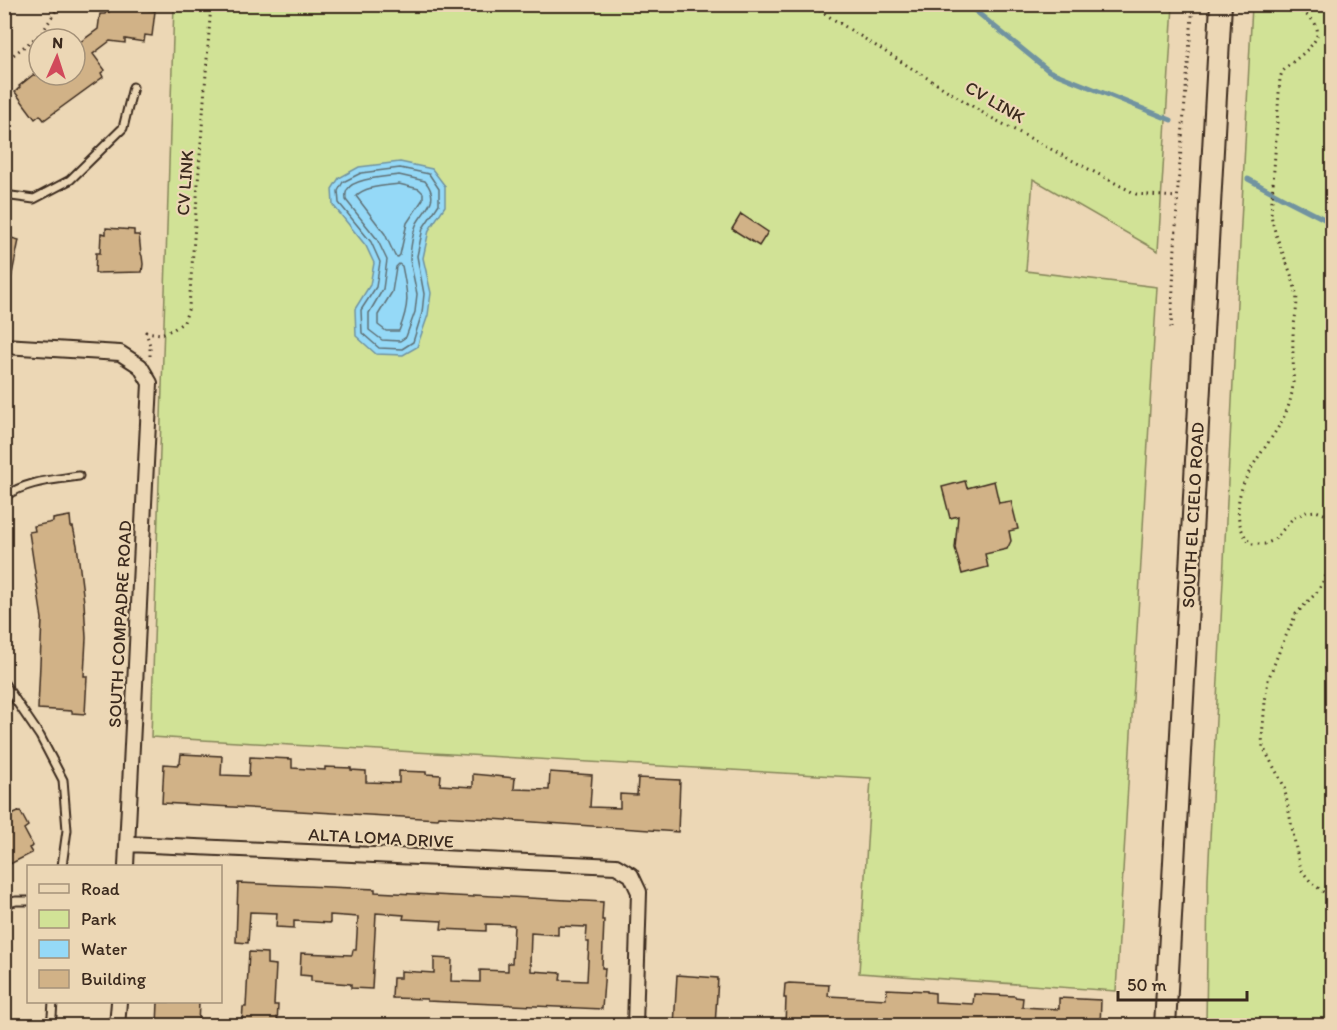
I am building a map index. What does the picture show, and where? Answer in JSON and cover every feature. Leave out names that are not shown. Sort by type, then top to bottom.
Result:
[{"type":"street","name":"SOUTH EL CIELO ROAD","points":[[1165,1026],[1221,4]]},
{"type":"street","name":"SOUTH COMPADRE ROAD","points":[[4,346],[120,353],[140,366],[150,383],[126,865]]},
{"type":"street","name":"ALTA LOMA DRIVE","points":[[128,844],[616,866],[631,875],[639,892],[635,1026]]},
{"type":"street","points":[[117,1026],[119,1003]]},
{"type":"lane","points":[[4,195],[34,199],[69,180],[123,128],[133,87]]},
{"type":"lane","points":[[4,497],[24,485],[79,476]]},
{"type":"lane","points":[[4,683],[40,736],[63,780],[67,831],[62,865]]},
{"type":"lane","points":[[4,904],[27,901]]},
{"type":"lane","points":[[49,1026],[53,1003]]},
{"type":"path","points":[[4,62],[42,33],[60,4]]},
{"type":"path","name":"CV LINK","points":[[146,332],[161,334],[174,329],[184,322],[189,307],[211,4]]},
{"type":"path","name":"CV LINK","points":[[809,4],[988,116],[1136,194],[1177,196]]},
{"type":"path","points":[[1171,328],[1177,196],[1193,4]]},
{"type":"path","points":[[1292,4],[1317,27],[1317,36],[1310,47],[1283,70],[1280,78],[1270,214],[1273,230],[1296,294],[1297,307],[1293,336],[1294,379],[1284,418],[1246,478],[1238,512],[1243,536],[1251,544],[1265,544],[1274,540],[1293,518],[1306,512],[1316,512],[1332,517]]},
{"type":"path","points":[[1332,559],[1318,591],[1296,615],[1276,657],[1268,680],[1262,737],[1263,747],[1284,786],[1302,872],[1332,899]]},
{"type":"green space","points":[[174,5],[1173,5],[1158,251],[1033,179],[1026,271],[1157,287],[1116,991],[859,973],[871,778],[151,737]]},
{"type":"green space","points":[[1252,5],[1332,5],[1332,1025],[1206,1025],[1208,878]]},
{"type":"water","points":[[400,162],[432,169],[445,186],[445,206],[429,230],[423,258],[431,293],[428,315],[417,347],[403,355],[376,354],[356,336],[355,309],[370,285],[374,263],[366,246],[333,205],[332,189],[339,178],[359,167]]},
{"type":"building","points":[[111,4],[150,4],[149,10],[155,11],[152,36],[145,35],[144,42],[125,39],[125,43],[110,41],[93,54],[105,70],[101,73],[103,77],[44,120],[40,115],[35,119],[15,92],[19,86],[27,80],[27,87],[87,87],[87,37],[98,29],[100,14],[109,12]]},
{"type":"building","points":[[741,214],[768,232],[759,246],[732,229]]},
{"type":"building","points":[[106,228],[134,230],[134,235],[139,235],[142,272],[95,273],[96,253],[100,253],[101,233],[106,234]]},
{"type":"building","points":[[4,236],[19,240],[11,279],[4,278]]},
{"type":"building","points":[[965,481],[967,488],[994,481],[999,503],[1011,501],[1018,529],[1009,531],[1011,541],[1007,549],[985,554],[988,567],[962,574],[955,548],[958,516],[950,518],[942,487]]},
{"type":"building","points":[[70,516],[77,545],[84,602],[86,638],[84,676],[87,676],[85,714],[38,709],[42,619],[29,532],[35,531],[34,526]]},
{"type":"building","points":[[181,754],[222,756],[221,775],[249,776],[250,757],[292,759],[292,768],[325,770],[325,767],[351,768],[351,770],[366,771],[366,782],[399,783],[399,771],[426,772],[426,774],[441,775],[440,785],[473,787],[473,774],[515,778],[514,789],[549,790],[550,772],[592,775],[590,807],[620,808],[620,794],[637,795],[638,778],[680,780],[678,832],[439,816],[438,819],[162,803],[164,764],[178,765]]},
{"type":"building","points":[[20,811],[28,826],[24,829],[33,846],[29,848],[32,853],[4,867],[4,819]]},
{"type":"building","points":[[238,883],[375,889],[375,892],[603,902],[602,968],[605,968],[602,1009],[392,998],[393,978],[401,978],[401,971],[434,973],[434,958],[452,959],[451,981],[480,982],[480,970],[508,971],[508,963],[512,963],[514,925],[486,924],[486,931],[441,929],[442,921],[403,919],[404,915],[376,913],[372,989],[351,988],[351,984],[311,981],[311,976],[300,975],[301,953],[352,955],[353,950],[356,950],[358,917],[330,915],[330,923],[294,921],[294,928],[276,927],[277,913],[250,912],[248,943],[236,942]],"holes":[[[558,926],[587,927],[586,942],[589,942],[587,981],[560,980],[561,973],[531,971],[531,933],[558,935]]]},
{"type":"building","points":[[249,952],[267,953],[267,964],[276,965],[274,1005],[278,1005],[277,1025],[242,1023],[243,1007],[246,1007]]},
{"type":"building","points":[[677,975],[718,978],[715,1026],[674,1026]]},
{"type":"building","points":[[785,984],[829,985],[828,996],[886,999],[887,989],[927,991],[935,993],[935,1002],[973,1004],[974,994],[1015,996],[1023,998],[1022,1007],[1059,1009],[1059,998],[1101,1000],[1100,1026],[785,1026]]},
{"type":"building","points":[[158,1003],[199,1003],[198,1026],[157,1026]]},
{"type":"waterway","points":[[967,4],[1049,71],[1171,120]]},
{"type":"waterway","points":[[1248,179],[1332,223]]}]
